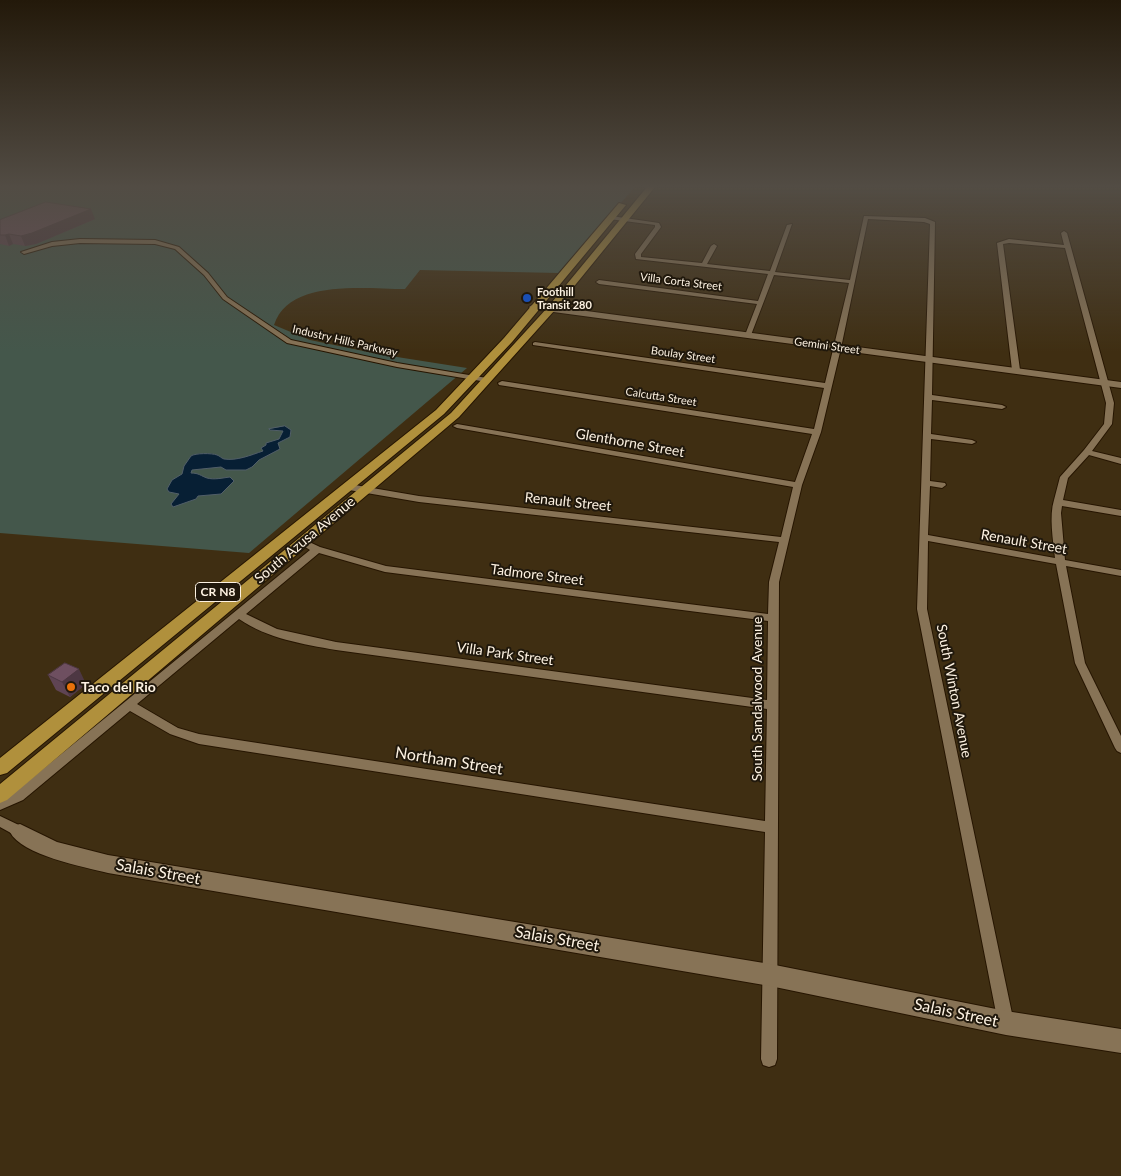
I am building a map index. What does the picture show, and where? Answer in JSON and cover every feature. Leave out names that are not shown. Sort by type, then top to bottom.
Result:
[{"type":"main road","name":"CR N8","points":[[534,307],[590,242]]},
{"type":"main road","name":"CR N8","points":[[551,309],[606,242]]},
{"type":"main road","points":[[561,276],[567,280],[568,288]]},
{"type":"main road","name":"South Azusa Avenue","points":[[0,768],[440,412],[508,340],[534,307]]},
{"type":"main road","name":"South Azusa Avenue","points":[[0,795],[455,415],[551,309]]},
{"type":"main road","points":[[167,634],[183,641]]},
{"type":"street","name":"Industry Hills Parkway","points":[[24,252],[52,244],[72,242]]},
{"type":"street","name":"Industry Hills Parkway","points":[[146,242],[155,242],[177,248],[206,274],[225,298],[289,342],[397,365],[487,380]]},
{"type":"street","points":[[647,242],[638,254],[638,258],[853,282]]},
{"type":"street","points":[[748,335],[784,242]]},
{"type":"street","name":"South Sandalwood Avenue","points":[[769,1059],[774,582],[798,486],[817,432],[838,348],[861,242]]},
{"type":"street","name":"South Winton Avenue","points":[[932,242],[922,609],[1006,1023]]},
{"type":"street","points":[[1006,242],[1000,244],[1016,370]]},
{"type":"street","points":[[1018,242],[1068,247]]},
{"type":"street","points":[[1067,242],[1110,403],[1108,424],[1088,452],[1064,477],[1056,513],[1060,562],[1080,663],[1121,748]]},
{"type":"street","points":[[703,266],[714,246]]},
{"type":"street","name":"Villa Corta Street","points":[[599,282],[761,302]]},
{"type":"street","name":"Gemini Street","points":[[534,307],[1121,385]]},
{"type":"street","name":"Boulay Street","points":[[535,344],[828,386]]},
{"type":"street","name":"Calcutta Street","points":[[502,383],[817,432]]},
{"type":"street","points":[[927,397],[1002,407]]},
{"type":"street","name":"Glenthorne Street","points":[[457,426],[798,486]]},
{"type":"street","points":[[926,436],[972,442]]},
{"type":"street","points":[[1088,452],[1121,461]]},
{"type":"street","points":[[926,483],[942,485]]},
{"type":"street","name":"Renault Street","points":[[348,487],[419,499],[785,540]]},
{"type":"street","points":[[1057,502],[1121,513]]},
{"type":"street","name":"Renault Street","points":[[923,537],[1121,573]]},
{"type":"street","name":"Tadmore Street","points":[[302,542],[317,549],[385,569],[773,618]]},
{"type":"street","points":[[0,805],[19,796],[317,549]]},
{"type":"street","name":"Villa Park Street","points":[[239,614],[248,621],[278,633],[336,646],[772,705]]},
{"type":"street","name":"Northam Street","points":[[129,705],[174,731],[199,739],[772,827]]},
{"type":"street","name":"Salais Street","points":[[0,821],[52,850],[108,864],[770,975],[1006,1023],[1121,1041]]},
{"type":"green space","points":[[0,242],[587,242],[559,273],[420,270],[405,289],[330,289],[312,293],[295,300],[282,310],[274,325],[310,340],[378,354],[467,368],[249,553],[0,533]]},
{"type":"water","points":[[285,426],[291,430],[290,437],[278,443],[280,449],[259,460],[246,470],[226,470],[221,467],[192,470],[191,473],[207,478],[230,477],[234,481],[221,494],[198,496],[196,499],[173,507],[171,504],[179,494],[169,492],[167,489],[172,480],[182,474],[184,466],[191,456],[211,454],[229,459],[249,456],[263,451],[261,448],[266,443],[279,439],[283,431],[269,429]]},
{"type":"building","points":[[65,663],[79,669],[62,682],[48,675]]},
{"type":"place","name":"Foothill Transit 280","points":[[527,298]]},
{"type":"place","name":"Taco del Rio","points":[[71,687]]}]
